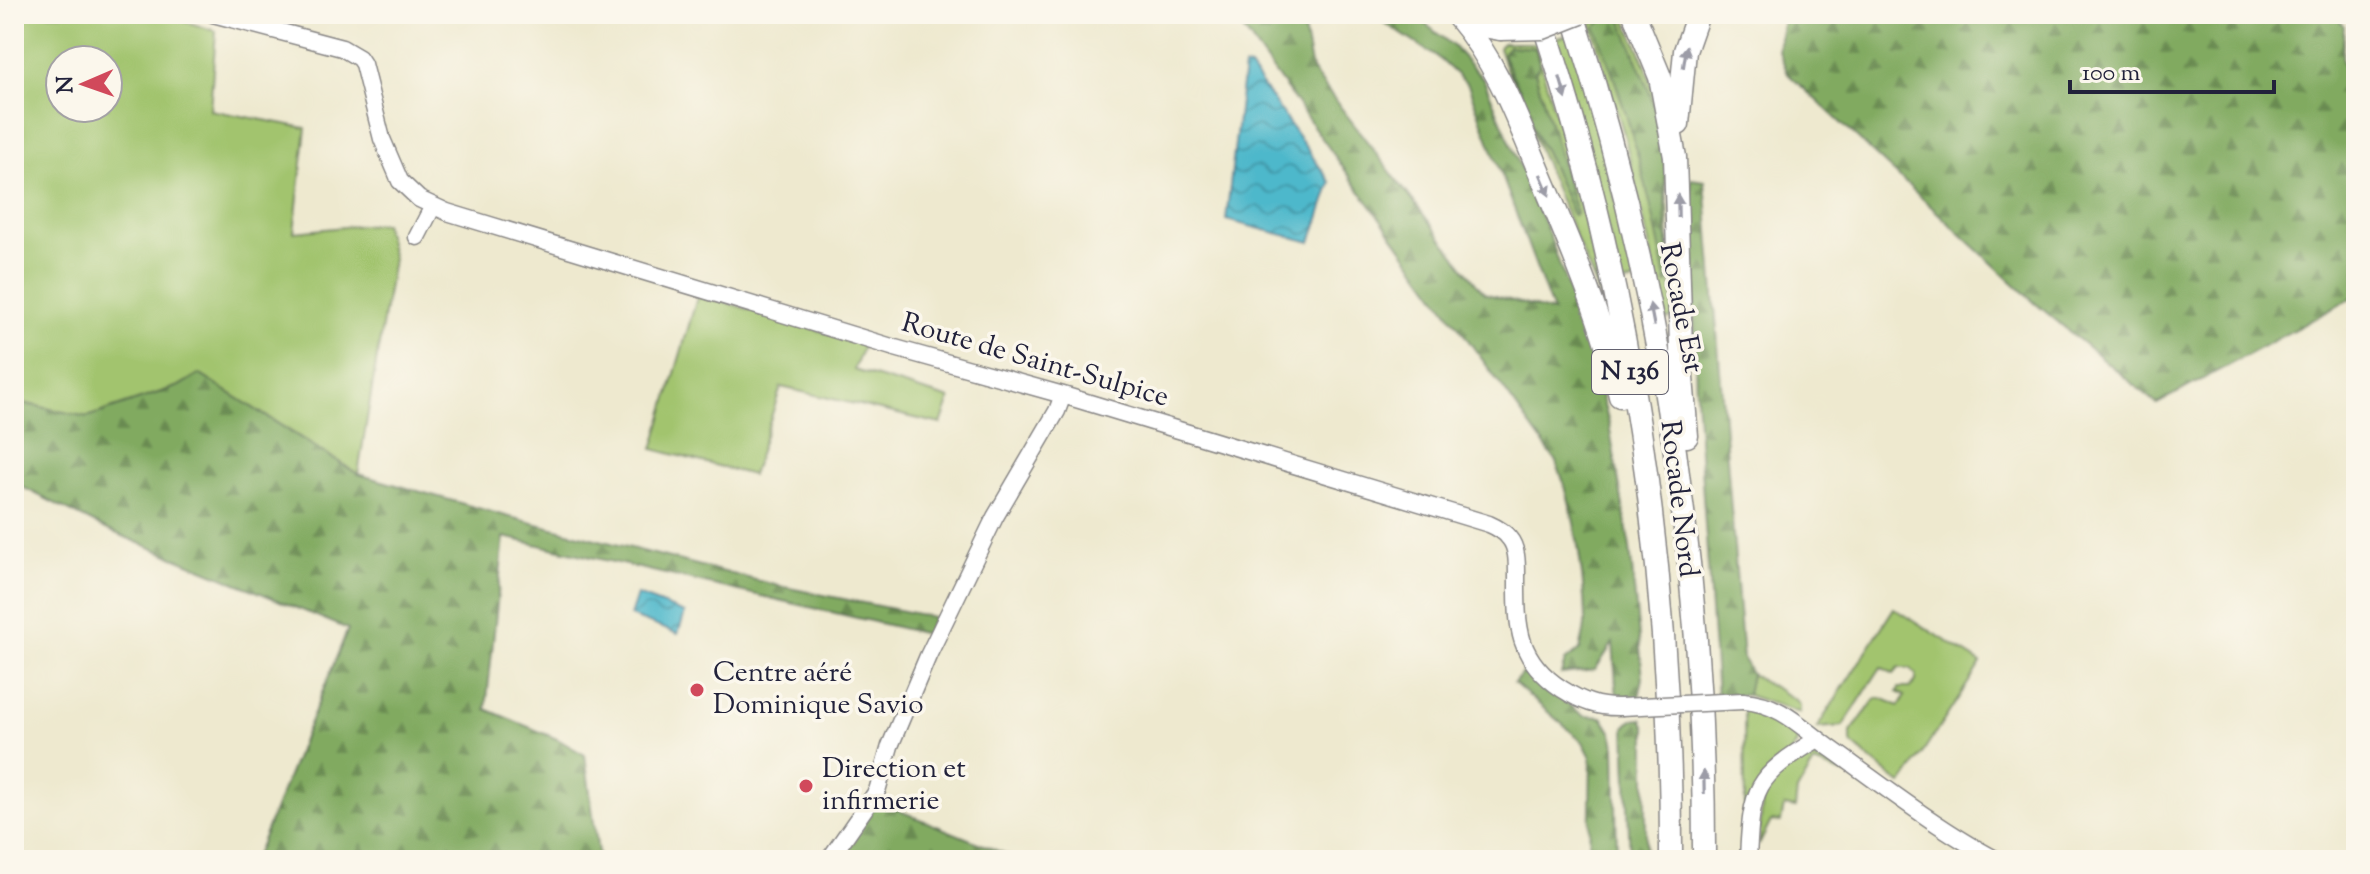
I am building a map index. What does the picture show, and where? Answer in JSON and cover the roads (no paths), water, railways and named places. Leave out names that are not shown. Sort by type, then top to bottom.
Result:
[{"type":"highway","name":"Rocade Nord","points":[[1540,14],[1596,208],[1627,360],[1651,514],[1667,671],[1671,860]]},
{"type":"highway","name":"Rocade Est","points":[[1573,14],[1629,209],[1661,362],[1684,514],[1699,669]]},
{"type":"highway","points":[[1634,14],[1660,77],[1675,157]]},
{"type":"highway","points":[[1698,14],[1685,51],[1675,157],[1682,378],[1697,555],[1699,669]]},
{"type":"highway","points":[[1456,16],[1481,45],[1506,94],[1606,343],[1634,475],[1669,739]]},
{"type":"highway","name":"N 136","points":[[1699,669],[1704,860]]},
{"type":"main road","points":[[1456,16],[1500,30],[1543,29],[1581,14]]},
{"type":"street","name":"Route de Saint-Sulpice","points":[[213,14],[342,48],[359,58],[375,117],[395,172],[408,190],[433,206],[881,344],[1063,395],[1474,519],[1501,530],[1514,546],[1517,621],[1525,649],[1532,663],[1553,683],[1579,699],[1601,707],[1743,701],[1765,704],[1787,714],[1918,809],[1997,860]]},
{"type":"street","points":[[417,237],[433,206]]},
{"type":"street","points":[[829,860],[877,791],[890,746],[928,656],[995,517],[1057,411],[1063,395]]},
{"type":"street","points":[[1748,860],[1751,810],[1761,781],[1775,765],[1818,739]]},
{"type":"water","points":[[1244,67],[1250,68],[1331,183],[1311,242],[1226,220]]},
{"type":"water","points":[[637,595],[685,613],[678,634],[630,616]]},
{"type":"place","name":"Centre aéré Dominique Savio","points":[[697,690]]},
{"type":"place","name":"Direction et infirmerie","points":[[806,786]]}]
